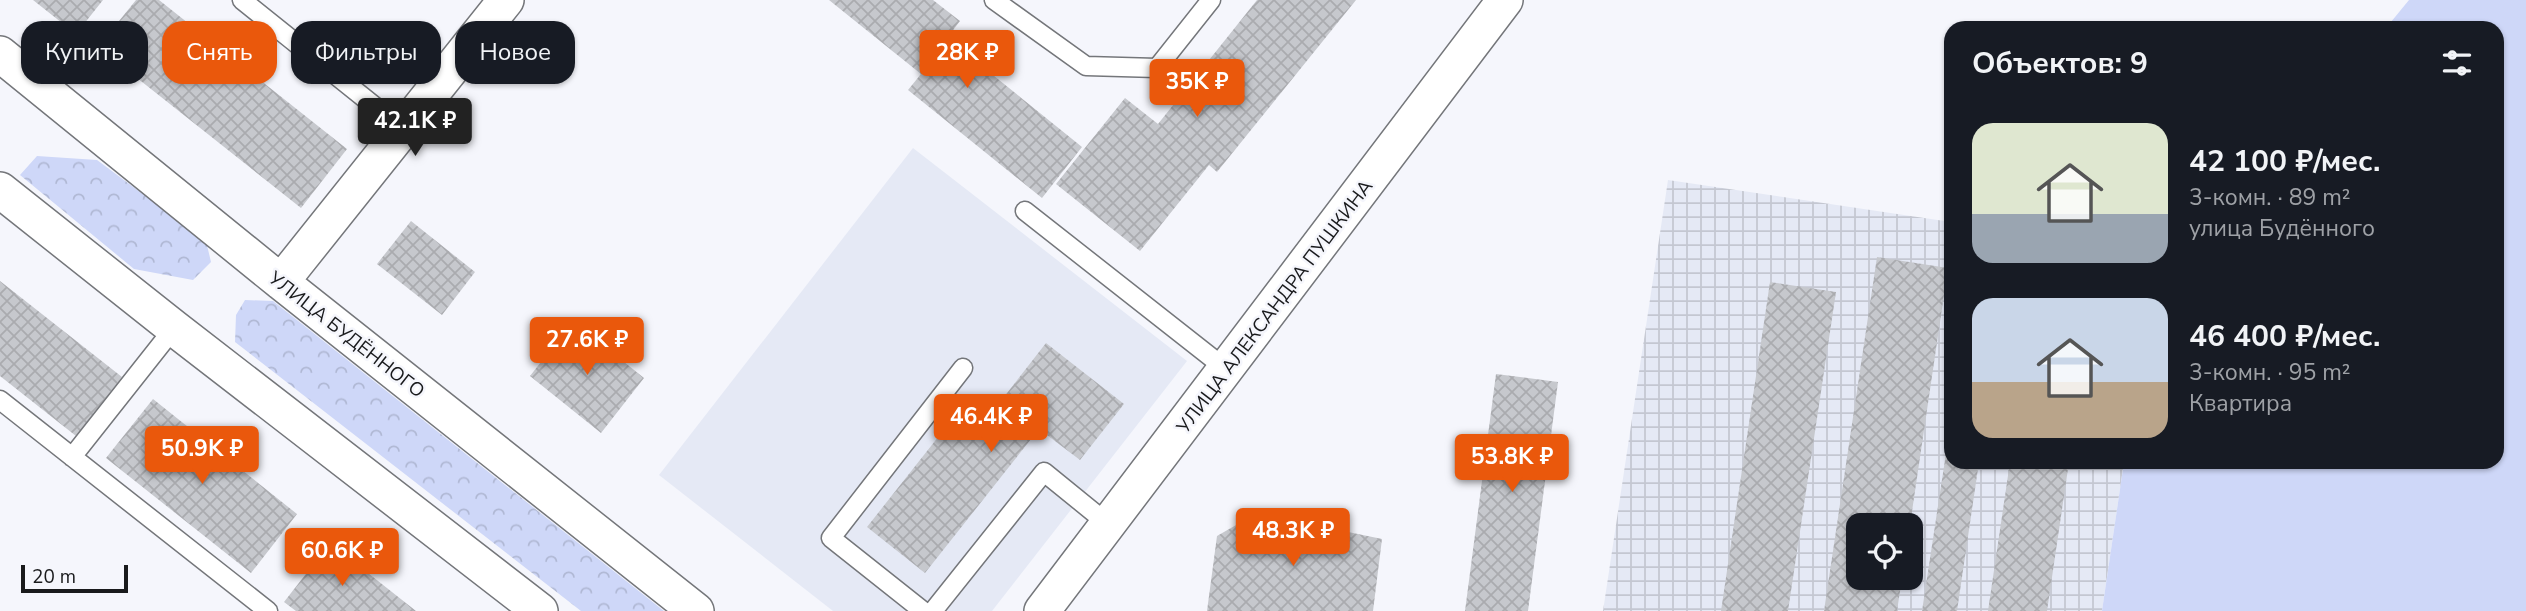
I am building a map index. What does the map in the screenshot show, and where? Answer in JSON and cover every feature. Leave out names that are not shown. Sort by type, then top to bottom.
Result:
[{"type":"street","points":[[281,282],[506,0]]},
{"type":"street","name":"УЛИЦА АЛЕКСАНДРА ПУШКИНА","points":[[1042,611],[1505,0]]},
{"type":"street","name":"УЛИЦА БУДЁННОГО","points":[[0,54],[281,282],[696,611]]},
{"type":"street","points":[[0,190],[540,611]]},
{"type":"lane","points":[[242,0],[403,129]]},
{"type":"lane","points":[[994,0],[1086,66],[1157,68],[1211,0]]},
{"type":"lane","points":[[1025,211],[1226,369]]},
{"type":"lane","points":[[72,457],[174,328]]},
{"type":"lane","points":[[923,611],[831,538],[963,368]]},
{"type":"lane","points":[[0,400],[268,611]]},
{"type":"lane","points":[[933,611],[1044,472],[1108,524]]},
{"type":"shaded area","points":[[913,148],[1187,361],[992,611],[833,611],[659,475]]},
{"type":"shaded area","points":[[1668,180],[1944,221],[1944,469],[2123,469],[2102,611],[1603,611]]},
{"type":"green space","points":[[2409,0],[2526,0],[2526,611],[2102,611],[2123,469],[2504,469],[2504,21],[2392,21]]},
{"type":"green space","points":[[37,156],[97,160],[206,241],[211,262],[193,280],[134,269],[20,175]]},
{"type":"green space","points":[[245,300],[273,301],[664,611],[581,611],[235,342],[236,315]]},
{"type":"building","points":[[33,0],[103,0],[86,21],[60,21]]},
{"type":"building","points":[[136,0],[159,0],[185,21],[162,21],[162,84],[265,84],[347,149],[301,208],[145,84],[148,84],[148,21],[119,21]]},
{"type":"building","points":[[829,0],[933,0],[960,21],[947,38],[1082,147],[1042,198],[908,90],[921,74]]},
{"type":"building","points":[[1257,0],[1356,0],[1217,172],[1209,165],[1140,251],[1056,184],[1125,98],[1158,124]]},
{"type":"building","points":[[411,221],[475,272],[442,315],[377,264]]},
{"type":"building","points":[[1877,257],[1944,267],[1944,295],[1912,513],[1846,513],[1846,590],[1900,590],[1897,611],[1824,611]]},
{"type":"building","points":[[0,281],[122,377],[76,436],[0,376]]},
{"type":"building","points":[[1770,282],[1836,292],[1788,611],[1721,611]]},
{"type":"building","points":[[573,321],[644,378],[601,433],[530,376]]},
{"type":"building","points":[[1046,343],[1124,404],[1080,460],[1039,429],[925,573],[867,527],[965,403],[986,420]]},
{"type":"building","points":[[1496,374],[1558,382],[1528,611],[1465,611]]},
{"type":"building","points":[[153,399],[297,514],[251,573],[106,458]]},
{"type":"building","points":[[1944,466],[1944,469],[1978,469],[1957,611],[1922,611]]},
{"type":"building","points":[[2009,469],[2068,469],[2047,611],[1988,611]]},
{"type":"building","points":[[1257,513],[1382,539],[1373,611],[1207,611],[1217,536]]},
{"type":"building","points":[[330,543],[416,611],[296,611],[284,602]]}]
